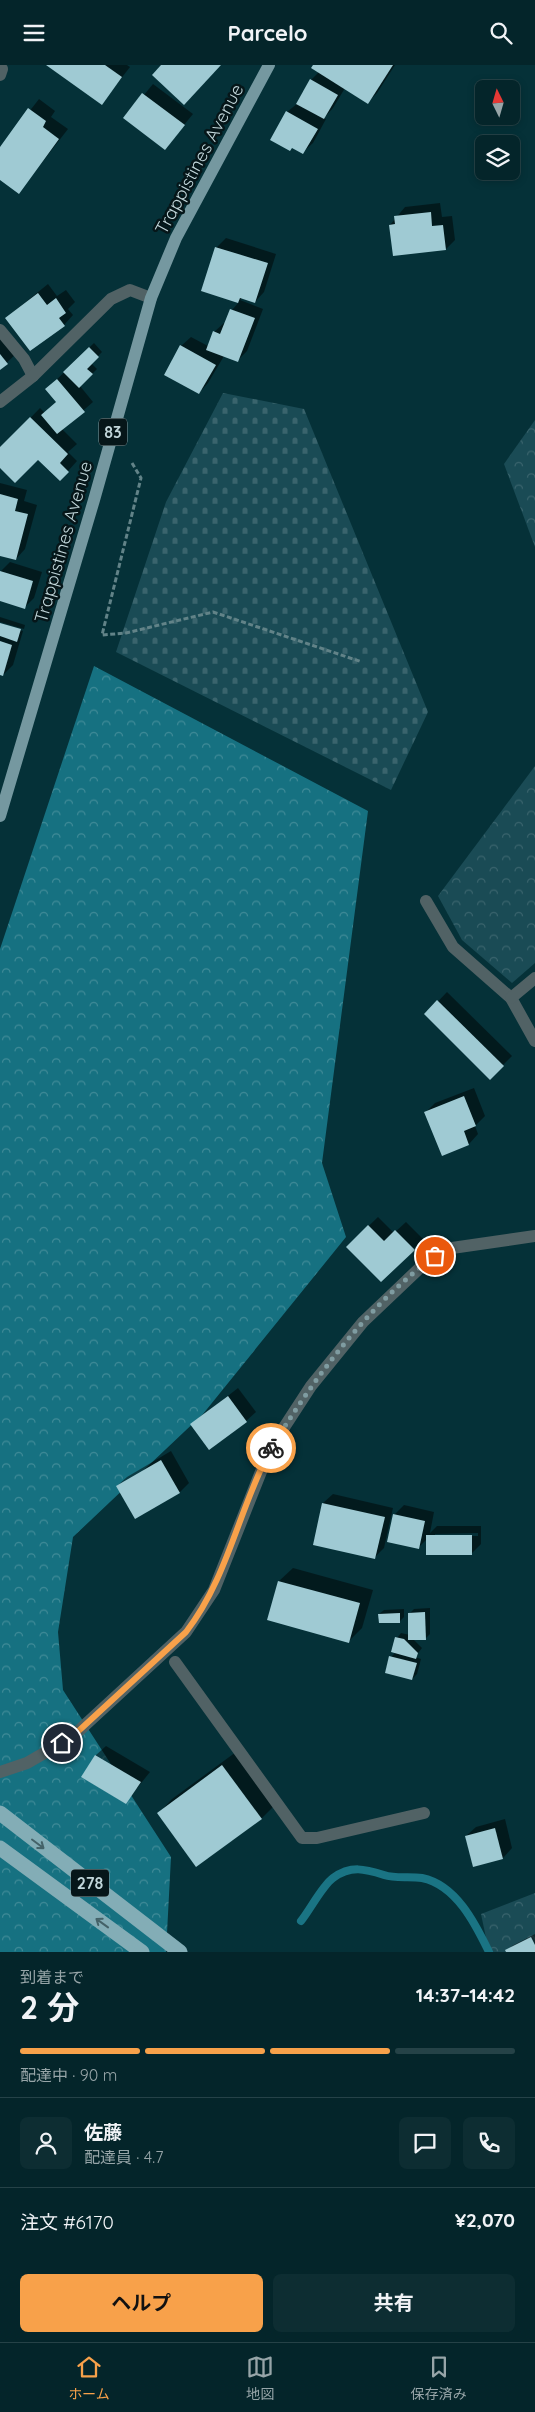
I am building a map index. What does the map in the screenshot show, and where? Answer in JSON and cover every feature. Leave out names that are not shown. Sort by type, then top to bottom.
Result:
[{"type":"highway","name":"278","points":[[0,1813],[180,1952]]},
{"type":"highway","name":"278","points":[[0,1848],[142,1952]]},
{"type":"main road","name":"Trappistines Avenue","points":[[0,816],[94,500],[151,298],[184,223],[269,65]]},
{"type":"street","points":[[0,402],[33,376],[111,299],[130,290],[151,298]]},
{"type":"street","points":[[0,331],[24,359],[33,376]]},
{"type":"street","points":[[426,901],[453,947],[511,998],[535,1041]]},
{"type":"street","points":[[511,998],[535,978]]},
{"type":"street","points":[[0,1772],[27,1763],[72,1737],[186,1632],[214,1590],[270,1449],[311,1386],[362,1321],[425,1263],[445,1249],[535,1235]]},
{"type":"street","points":[[175,1662],[302,1838],[317,1838],[424,1813]]},
{"type":"path","points":[[132,463],[141,478],[102,635],[126,633],[213,612],[362,663]]},
{"type":"green space","points":[[223,393],[304,409],[428,712],[391,790],[116,652],[166,502]]},
{"type":"green space","points":[[535,420],[535,547],[504,464]]},
{"type":"green space","points":[[94,666],[368,811],[322,1163],[346,1237],[203,1414],[73,1537],[58,1632],[63,1690],[171,1857],[166,1952],[0,1952],[0,949]]},
{"type":"green space","points":[[535,766],[535,963],[512,983],[462,940],[438,896]]},
{"type":"green space","points":[[535,1893],[535,1952],[489,1952],[481,1914]]},
{"type":"building","points":[[46,65],[105,65],[122,77],[102,105]]},
{"type":"building","points":[[161,65],[221,65],[184,105],[152,75]]},
{"type":"building","points":[[313,65],[393,65],[368,104],[311,68]]},
{"type":"building","points":[[310,79],[338,95],[324,119],[296,104]]},
{"type":"building","points":[[142,93],[185,125],[165,150],[123,118]]},
{"type":"building","points":[[28,108],[46,121],[43,127],[59,139],[19,194],[0,180],[0,147]]},
{"type":"building","points":[[286,111],[318,129],[303,154],[292,148],[290,151],[270,140]]},
{"type":"building","points":[[431,212],[432,226],[443,225],[446,250],[393,256],[389,225],[395,224],[394,216]]},
{"type":"building","points":[[215,247],[268,263],[255,303],[240,298],[238,303],[201,291]]},
{"type":"building","points":[[38,293],[47,305],[56,298],[66,313],[59,318],[65,326],[30,351],[5,318]]},
{"type":"building","points":[[230,309],[255,318],[238,362],[206,350],[213,331],[220,334]]},
{"type":"building","points":[[180,345],[216,365],[199,394],[164,375]]},
{"type":"building","points":[[89,347],[99,357],[87,369],[93,374],[79,388],[63,372]]},
{"type":"building","points":[[0,354],[8,364],[0,370]]},
{"type":"building","points":[[57,379],[85,412],[57,434],[41,415],[56,402],[45,389]]},
{"type":"building","points":[[30,417],[68,454],[60,463],[69,472],[60,481],[38,460],[15,483],[0,468],[0,447]]},
{"type":"building","points":[[0,494],[18,499],[15,511],[28,514],[16,560],[0,556]]},
{"type":"building","points":[[0,571],[33,581],[25,609],[0,601]]},
{"type":"building","points":[[0,623],[21,629],[17,642],[0,636]]},
{"type":"building","points":[[0,641],[12,645],[3,676],[0,675]]},
{"type":"building","points":[[437,1000],[504,1066],[490,1080],[424,1014]]},
{"type":"building","points":[[464,1096],[476,1126],[464,1131],[469,1145],[442,1156],[424,1112]]},
{"type":"building","points":[[368,1225],[384,1241],[395,1230],[415,1250],[381,1282],[346,1247]]},
{"type":"building","points":[[228,1396],[247,1422],[209,1450],[190,1424]]},
{"type":"building","points":[[161,1460],[180,1493],[135,1519],[116,1486]]},
{"type":"building","points":[[322,1503],[385,1517],[375,1559],[313,1545]]},
{"type":"building","points":[[393,1514],[425,1521],[419,1549],[387,1542]]},
{"type":"building","points":[[426,1535],[472,1535],[472,1555],[426,1555]]},
{"type":"building","points":[[278,1581],[360,1603],[349,1643],[267,1620]]},
{"type":"building","points":[[425,1612],[426,1640],[408,1640],[408,1613]]},
{"type":"building","points":[[400,1613],[400,1623],[379,1623],[378,1614]]},
{"type":"building","points":[[395,1637],[404,1639],[418,1653],[416,1659],[391,1652]]},
{"type":"building","points":[[389,1656],[417,1663],[412,1680],[385,1673]]},
{"type":"building","points":[[95,1755],[141,1782],[126,1804],[81,1777]]},
{"type":"building","points":[[222,1765],[262,1819],[196,1867],[157,1813]]},
{"type":"building","points":[[495,1828],[503,1859],[473,1867],[465,1836]]},
{"type":"building","points":[[531,1937],[535,1945],[535,1952],[506,1952],[505,1950]]},
{"type":"waterway","points":[[301,1921],[320,1892],[333,1878],[346,1871],[358,1869],[393,1877],[422,1878],[445,1888],[454,1897],[471,1918],[489,1952]]},
{"type":"way so far","points":[[271,1448],[311,1386],[362,1321],[435,1256]]},
{"type":"route","points":[[62,1743],[72,1737],[186,1632],[200,1614],[214,1590],[271,1448]]}]
